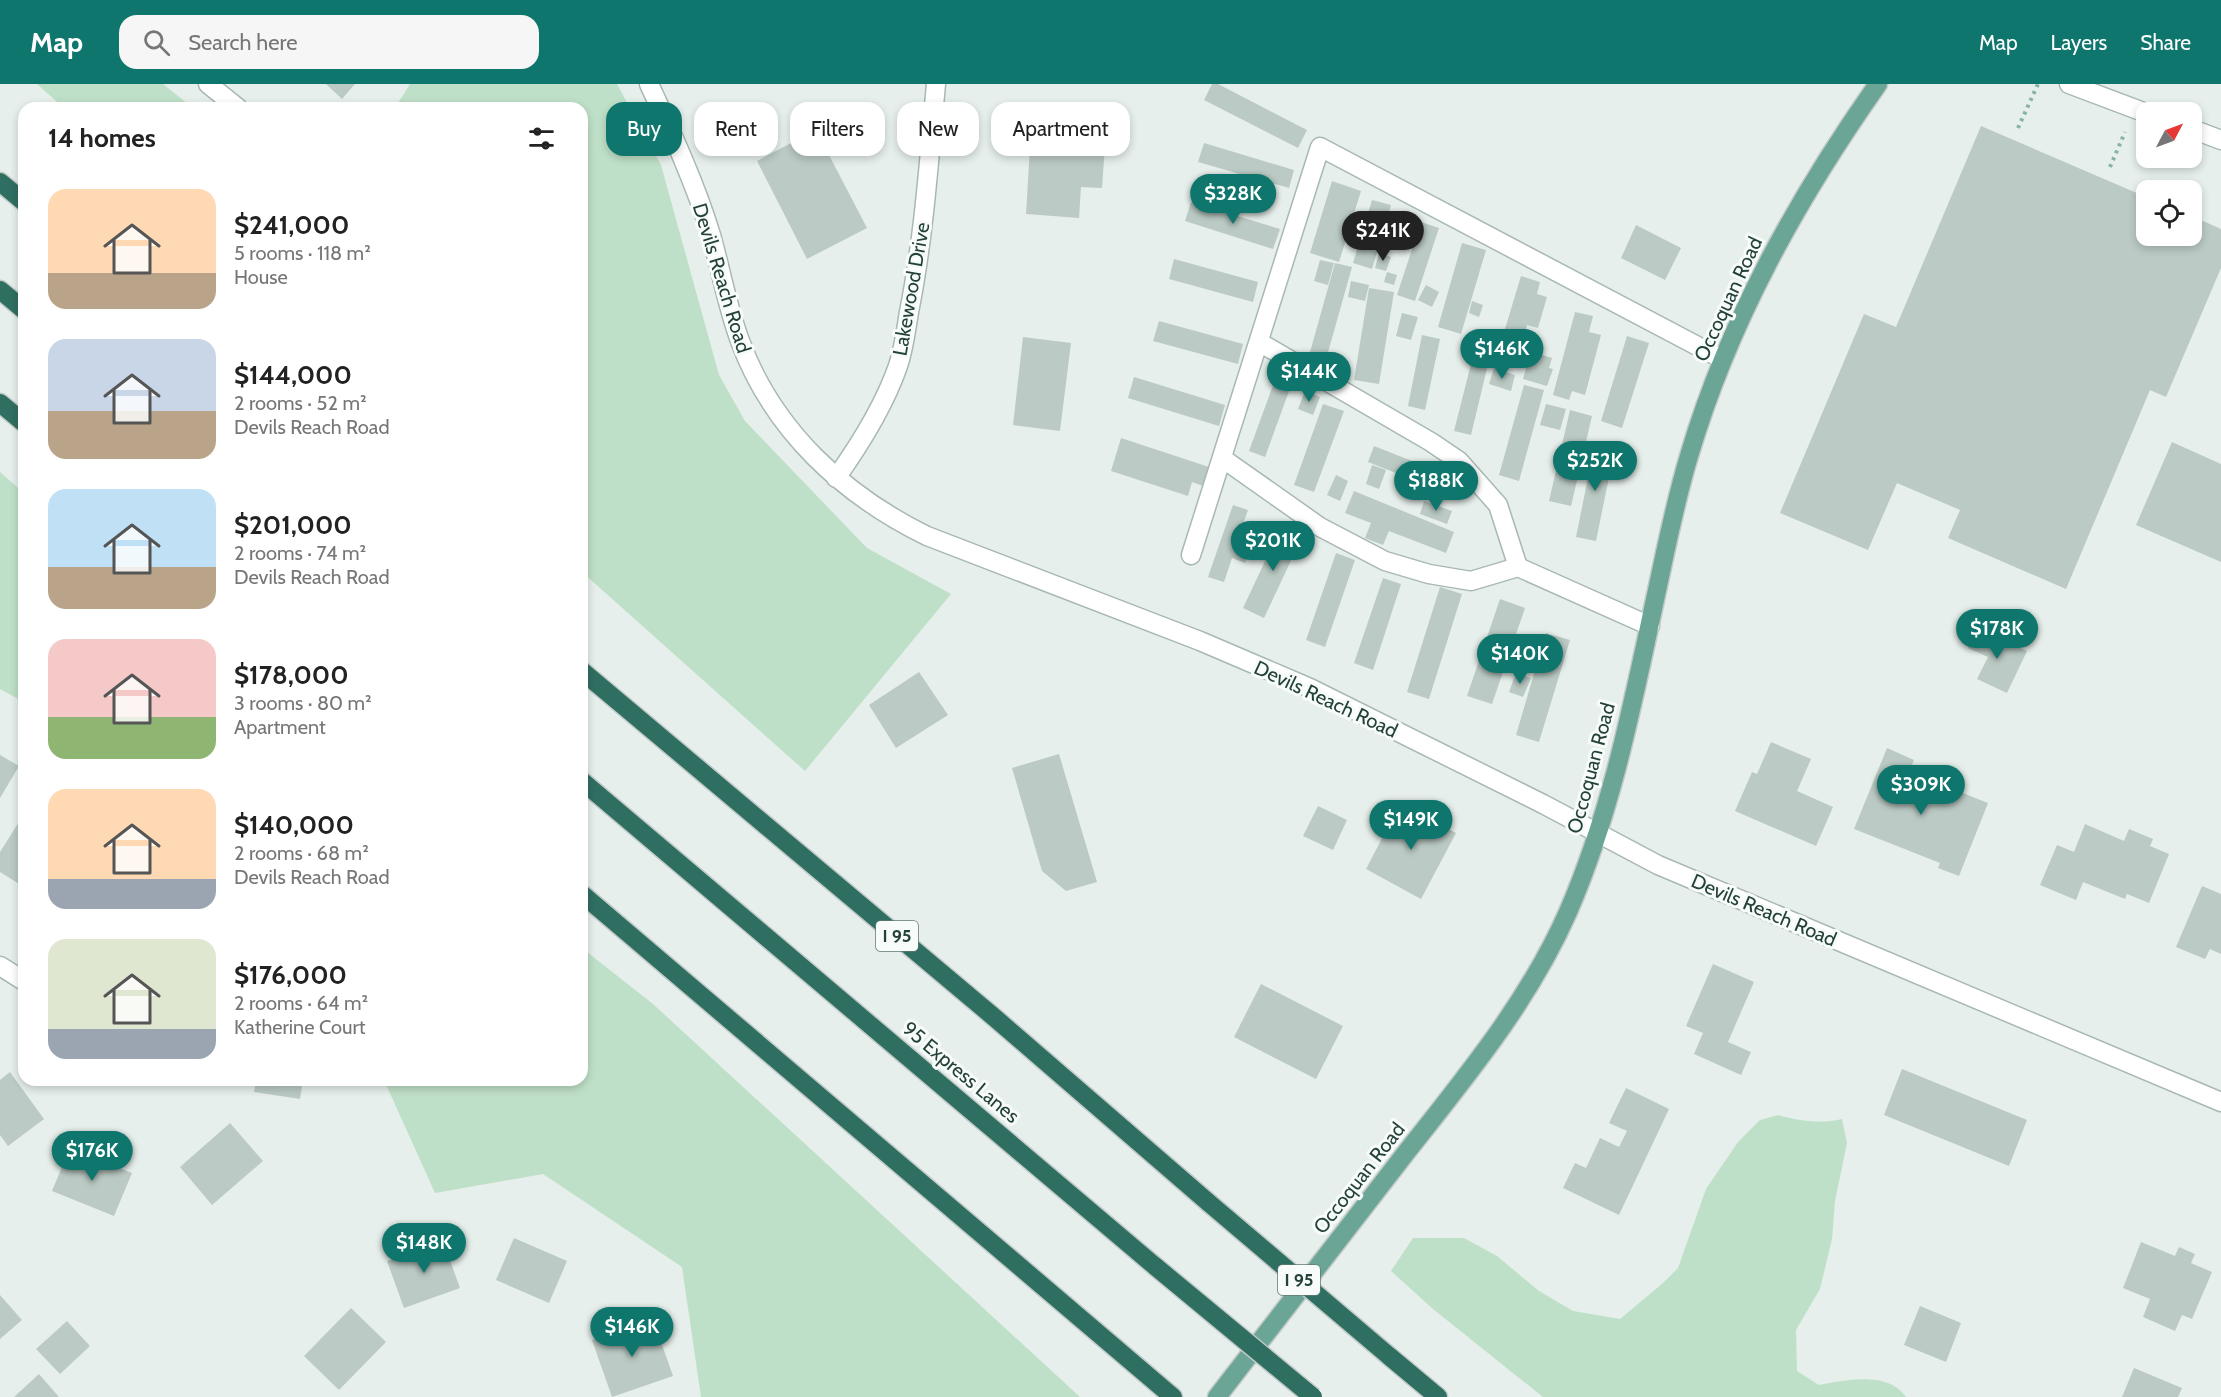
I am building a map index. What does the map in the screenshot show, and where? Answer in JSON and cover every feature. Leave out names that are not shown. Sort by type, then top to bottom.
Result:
[{"type":"highway","points":[[0,182],[18,197]]},
{"type":"highway","points":[[0,290],[18,305]]},
{"type":"highway","points":[[0,403],[18,418]]},
{"type":"highway","name":"I 95","points":[[588,676],[995,1018],[1438,1397]]},
{"type":"highway","name":"95 Express Lanes","points":[[588,786],[1313,1397]]},
{"type":"highway","points":[[588,899],[1173,1397]]},
{"type":"main road","name":"Occoquan Road","points":[[1217,1397],[1468,1074],[1547,955],[1568,912],[1598,834],[1614,782],[1670,530],[1689,456],[1722,359],[1755,287],[1794,212],[1833,147],[1878,84]]},
{"type":"street","points":[[208,84],[230,102]]},
{"type":"street","name":"Devils Reach Road","points":[[649,84],[688,170],[711,235],[737,331],[753,370],[781,418],[809,452],[836,478],[885,513],[927,536],[1200,641],[1310,688],[1543,804],[1658,865],[2221,1102]]},
{"type":"street","name":"Lakewood Drive","points":[[836,478],[855,452],[880,408],[898,365],[921,242],[936,84]]},
{"type":"street","points":[[2069,84],[2136,109]]},
{"type":"street","points":[[2202,133],[2221,140]]},
{"type":"street","points":[[1191,555],[1320,147],[1722,359]]},
{"type":"street","points":[[1258,342],[1431,442],[1459,461],[1498,505],[1518,567]]},
{"type":"street","points":[[1222,458],[1320,527],[1385,561],[1429,574],[1471,580],[1518,567],[1650,626]]},
{"type":"street","points":[[0,966],[18,977]]},
{"type":"path","points":[[2018,128],[2038,84]]},
{"type":"path","points":[[2110,167],[2136,120]]},
{"type":"green space","points":[[37,84],[163,84],[186,102],[57,102]]},
{"type":"green space","points":[[410,84],[617,84],[627,102],[606,102],[606,156],[656,156],[661,165],[719,375],[745,421],[867,548],[951,594],[805,771],[588,577],[588,102],[399,102]]},
{"type":"green space","points":[[0,472],[18,488],[18,699],[0,689]]},
{"type":"green space","points":[[588,953],[653,1004],[1080,1397],[701,1397],[682,1267],[543,1174],[435,1193],[387,1086],[588,1086]]},
{"type":"green space","points":[[1778,1115],[1810,1121],[1842,1119],[1847,1143],[1835,1201],[1832,1239],[1820,1289],[1796,1330],[1797,1371],[1819,1385],[1841,1381],[1878,1380],[1889,1383],[1906,1397],[1543,1397],[1433,1309],[1391,1271],[1413,1238],[1464,1238],[1497,1256],[1539,1291],[1573,1311],[1620,1319],[1678,1268],[1706,1189],[1738,1142],[1760,1120]]},
{"type":"building","points":[[326,84],[355,84],[342,99]]},
{"type":"building","points":[[1212,84],[1218,84],[1307,130],[1298,148],[1204,100]]},
{"type":"building","points":[[1981,126],[2136,193],[2136,246],[2202,246],[2202,220],[2221,229],[2221,268],[2166,397],[2150,390],[2066,589],[1948,538],[1960,510],[1897,483],[1868,550],[1780,513],[1864,314],[1896,327]]},
{"type":"building","points":[[1204,143],[1294,170],[1289,188],[1198,162]]},
{"type":"building","points":[[790,144],[790,156],[830,156],[867,228],[807,259],[757,161],[767,156],[778,156],[778,150]]},
{"type":"building","points":[[1029,156],[1104,156],[1102,188],[1081,187],[1079,218],[1026,214]]},
{"type":"building","points":[[1332,181],[1361,191],[1339,262],[1310,253]]},
{"type":"building","points":[[1372,200],[1391,205],[1372,269],[1353,263]]},
{"type":"building","points":[[1191,202],[1280,229],[1273,249],[1185,221]]},
{"type":"building","points":[[1421,222],[1439,228],[1415,301],[1397,295]]},
{"type":"building","points":[[1636,225],[1681,248],[1665,280],[1621,258]]},
{"type":"building","points":[[1462,243],[1486,250],[1461,334],[1438,327]]},
{"type":"building","points":[[1379,253],[1391,257],[1386,271],[1375,268]]},
{"type":"building","points":[[1174,259],[1258,282],[1253,302],[1169,279]]},
{"type":"building","points":[[1320,260],[1334,263],[1328,285],[1314,281]]},
{"type":"building","points":[[1335,263],[1352,267],[1327,356],[1310,352]]},
{"type":"building","points":[[1387,272],[1397,275],[1394,285],[1384,282]]},
{"type":"building","points":[[1521,276],[1540,282],[1537,294],[1547,297],[1538,328],[1527,325],[1514,368],[1495,362]]},
{"type":"building","points":[[1351,281],[1369,285],[1365,301],[1348,297]]},
{"type":"building","points":[[1426,285],[1439,292],[1432,307],[1418,300]]},
{"type":"building","points":[[1369,288],[1394,292],[1379,384],[1354,380]]},
{"type":"building","points":[[1472,301],[1483,305],[1479,317],[1469,313]]},
{"type":"building","points":[[1575,312],[1593,316],[1589,332],[1601,335],[1585,395],[1572,391],[1569,400],[1553,395]]},
{"type":"building","points":[[1402,313],[1418,317],[1411,340],[1396,336]]},
{"type":"building","points":[[1159,321],[1243,344],[1238,364],[1153,341]]},
{"type":"building","points":[[1422,335],[1440,339],[1425,410],[1408,406]]},
{"type":"building","points":[[1627,336],[1649,343],[1622,428],[1601,421]]},
{"type":"building","points":[[1023,337],[1071,343],[1060,431],[1013,425]]},
{"type":"building","points":[[1474,352],[1490,356],[1471,435],[1454,431]]},
{"type":"building","points":[[1535,353],[1552,358],[1549,368],[1553,369],[1547,386],[1523,379],[1528,361],[1532,363]]},
{"type":"building","points":[[1494,368],[1515,375],[1511,391],[1489,384]]},
{"type":"building","points":[[1134,377],[1225,405],[1219,426],[1128,398]]},
{"type":"building","points":[[1276,377],[1292,383],[1265,457],[1249,451]]},
{"type":"building","points":[[1524,385],[1544,390],[1519,481],[1499,475]]},
{"type":"building","points":[[1305,391],[1320,397],[1313,415],[1298,409]]},
{"type":"building","points":[[1323,404],[1344,411],[1314,492],[1294,485]]},
{"type":"building","points":[[1546,404],[1566,409],[1560,430],[1540,425]]},
{"type":"building","points":[[1570,410],[1592,416],[1571,506],[1549,501]]},
{"type":"building","points":[[1121,438],[1212,468],[1206,487],[1192,482],[1188,496],[1111,471]]},
{"type":"building","points":[[2172,442],[2221,464],[2221,562],[2136,525]]},
{"type":"building","points":[[1595,443],[1615,448],[1596,541],[1576,537]]},
{"type":"building","points":[[1374,446],[1455,478],[1449,494],[1368,462]]},
{"type":"building","points":[[1372,465],[1386,470],[1379,489],[1366,484]]},
{"type":"building","points":[[1336,475],[1348,481],[1340,501],[1327,495]]},
{"type":"building","points":[[1354,491],[1454,532],[1446,553],[1389,531],[1383,545],[1365,538],[1371,523],[1345,513]]},
{"type":"building","points":[[1424,501],[1452,511],[1447,524],[1420,514]]},
{"type":"building","points":[[1233,505],[1248,510],[1236,543],[1250,547],[1245,563],[1232,558],[1224,582],[1208,577]]},
{"type":"building","points":[[1282,525],[1303,535],[1264,618],[1243,608]]},
{"type":"building","points":[[1336,553],[1355,560],[1325,647],[1306,640]]},
{"type":"building","points":[[1383,578],[1401,584],[1373,670],[1354,663]]},
{"type":"building","points":[[1440,587],[1462,594],[1429,699],[1407,692]]},
{"type":"building","points":[[1500,599],[1525,608],[1492,704],[1467,696]]},
{"type":"building","points":[[1976,628],[2027,651],[2007,693],[1977,679],[1988,657],[1968,648]]},
{"type":"building","points":[[1546,633],[1570,640],[1539,742],[1516,735]]},
{"type":"building","points":[[919,672],[948,715],[896,748],[869,705]]},
{"type":"building","points":[[1516,673],[1531,678],[1523,697],[1509,692]]},
{"type":"building","points":[[1771,742],[1811,759],[1797,791],[1833,807],[1816,846],[1735,811],[1752,772],[1757,774]]},
{"type":"building","points":[[1887,748],[1914,760],[1904,785],[1925,794],[1930,780],[1988,803],[1959,876],[1938,868],[1940,863],[1854,829]]},
{"type":"building","points":[[1059,754],[1097,882],[1066,891],[1042,871],[1012,768]]},
{"type":"building","points":[[0,755],[18,765],[18,768],[0,798]]},
{"type":"building","points":[[1400,804],[1456,833],[1421,899],[1366,869]]},
{"type":"building","points":[[1318,806],[1347,820],[1333,850],[1303,836]]},
{"type":"building","points":[[18,824],[18,883],[0,872],[0,852]]},
{"type":"building","points":[[2085,824],[2124,841],[2129,829],[2153,839],[2150,846],[2169,854],[2149,903],[2127,894],[2125,899],[2083,882],[2076,900],[2040,885],[2057,845],[2074,852]]},
{"type":"building","points":[[2202,886],[2221,894],[2221,954],[2210,949],[2205,959],[2176,947]]},
{"type":"building","points":[[1713,964],[1754,982],[1728,1042],[1751,1052],[1741,1075],[1694,1054],[1703,1033],[1686,1026]]},
{"type":"building","points":[[1261,984],[1343,1026],[1316,1079],[1234,1037]]},
{"type":"building","points":[[1902,1069],[2027,1120],[2009,1166],[1884,1115]]},
{"type":"building","points":[[10,1072],[44,1119],[8,1146],[0,1135],[0,1080]]},
{"type":"building","points":[[255,1086],[302,1086],[300,1099],[254,1092]]},
{"type":"building","points":[[1626,1088],[1669,1109],[1619,1215],[1563,1188],[1575,1163],[1586,1168],[1600,1138],[1619,1147],[1627,1131],[1609,1123]]},
{"type":"building","points":[[230,1123],[263,1161],[212,1205],[180,1167]]},
{"type":"building","points":[[70,1148],[132,1173],[114,1216],[52,1191]]},
{"type":"building","points":[[514,1238],[567,1261],[549,1303],[496,1280]]},
{"type":"building","points":[[443,1241],[460,1288],[404,1308],[387,1261]]},
{"type":"building","points":[[2141,1242],[2175,1256],[2179,1247],[2195,1254],[2191,1263],[2212,1272],[2192,1319],[2182,1315],[2175,1331],[2143,1317],[2150,1299],[2123,1288]]},
{"type":"building","points":[[0,1295],[22,1320],[0,1339]]},
{"type":"building","points":[[1920,1306],[1961,1323],[1946,1362],[1904,1345]]},
{"type":"building","points":[[351,1308],[386,1342],[339,1390],[304,1356]]},
{"type":"building","points":[[653,1319],[673,1376],[612,1397],[592,1340]]},
{"type":"building","points":[[67,1321],[90,1346],[60,1374],[36,1349]]},
{"type":"building","points":[[2134,1368],[2182,1388],[2178,1397],[2122,1397]]},
{"type":"building","points":[[39,1374],[59,1397],[14,1397]]}]
